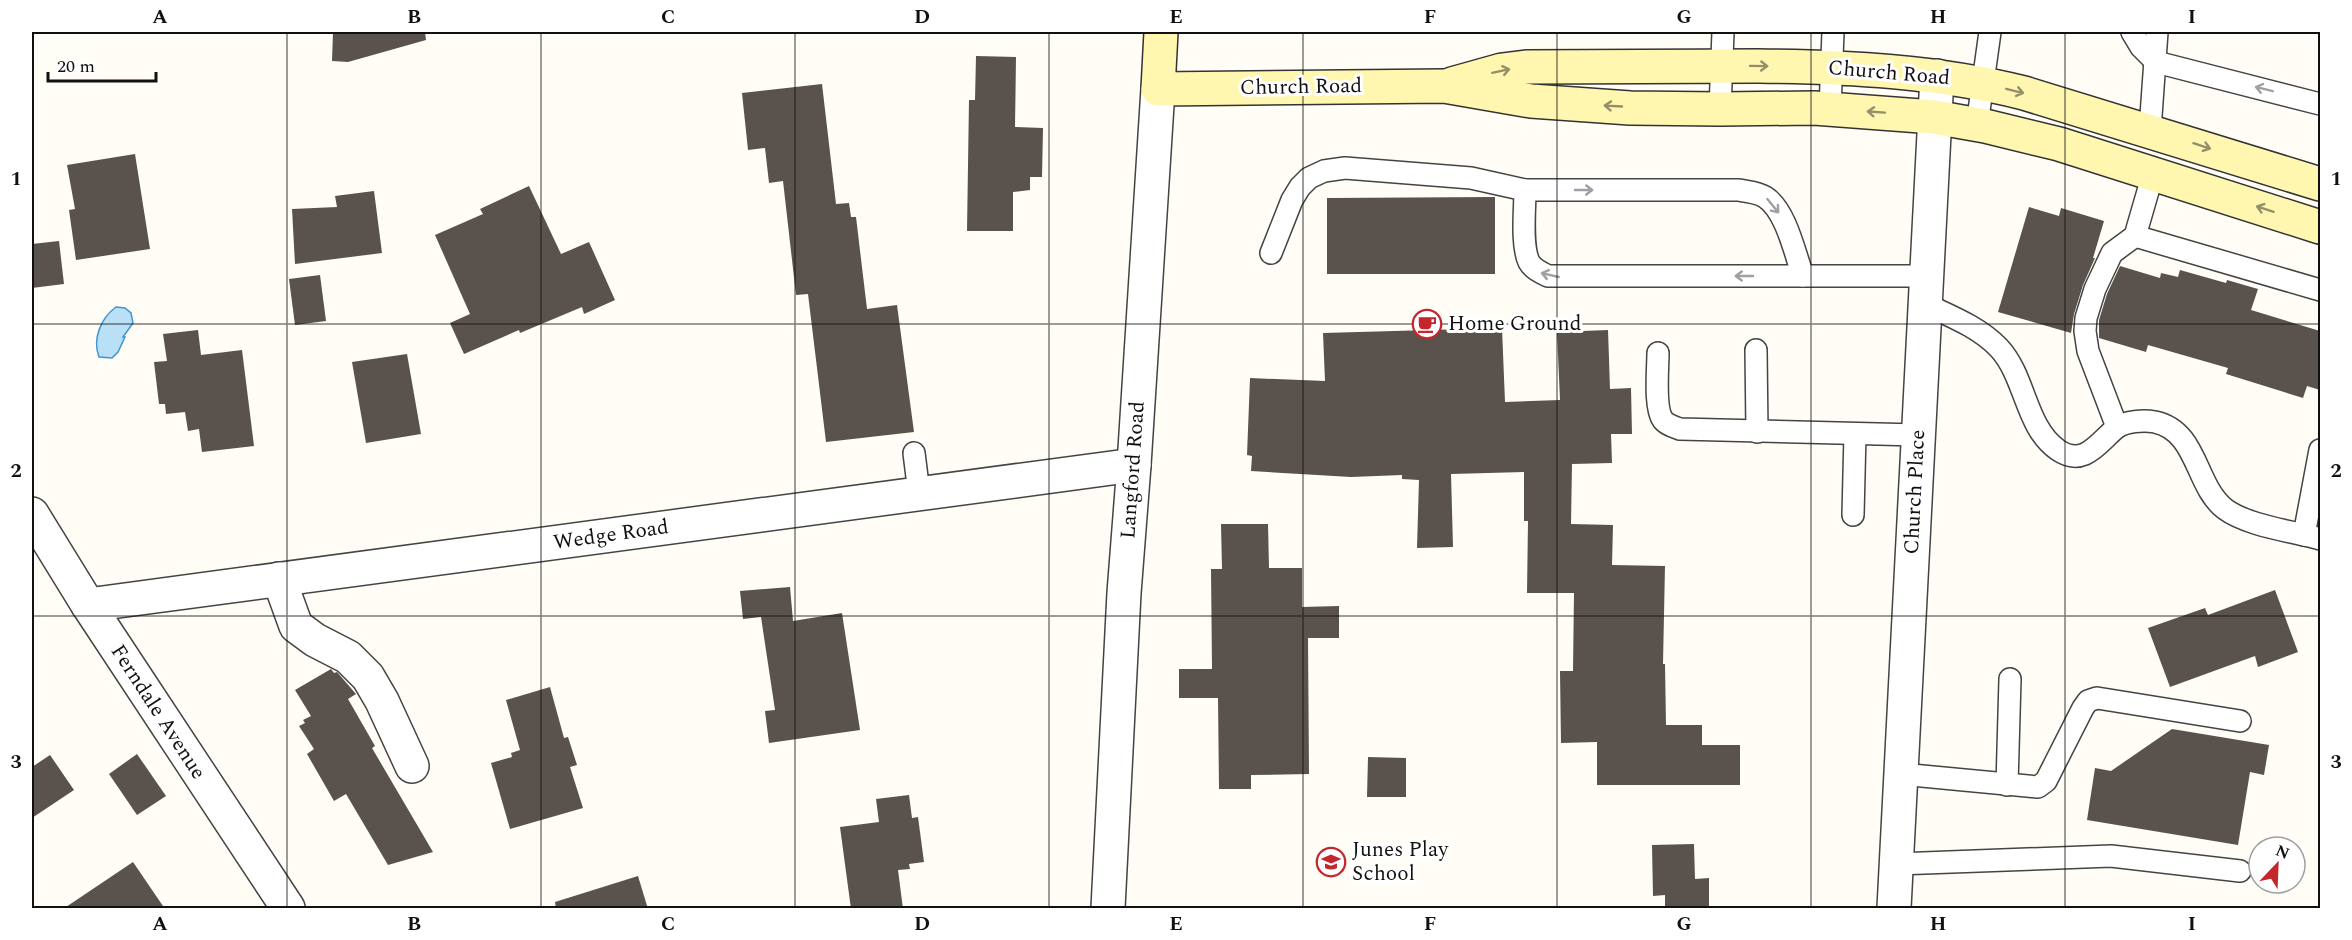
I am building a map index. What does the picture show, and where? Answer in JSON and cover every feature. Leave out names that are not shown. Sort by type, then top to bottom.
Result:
[{"type":"street","name":"Langford Road","points":[[1108,909],[1124,593],[1161,32]]},
{"type":"street","name":"Church Road","points":[[1444,86],[1502,70],[1526,67],[1831,67],[1937,76],[1982,82],[2150,130],[2320,184]]},
{"type":"street","name":"Church Place","points":[[1894,909],[1937,76]]},
{"type":"street","name":"Church Road","points":[[1158,89],[1444,86],[1531,102],[1630,108],[1830,109],[1934,117],[2059,144],[2320,227]]},
{"type":"street","name":"Wedge Road","points":[[88,604],[1134,465]]},
{"type":"street","name":"Ferndale Avenue","points":[[32,514],[88,604],[288,909]]},
{"type":"street","points":[[279,579],[296,626],[315,640],[348,657],[369,677],[412,766]]},
{"type":"lane","points":[[1720,110],[1723,32]]},
{"type":"lane","points":[[1830,109],[1833,32]]},
{"type":"lane","points":[[1977,125],[1990,32]]},
{"type":"lane","points":[[2132,32],[2141,47],[2156,62],[2320,104]]},
{"type":"lane","points":[[2150,130],[2157,32]]},
{"type":"lane","points":[[1271,253],[1292,200],[1300,187],[1309,178],[1324,171],[1345,168],[1452,176],[1504,184],[1525,190],[1738,190],[1758,193],[1774,204],[1783,220],[1803,276]]},
{"type":"lane","points":[[2117,427],[2088,351],[2086,318],[2095,289],[2112,253],[2135,236],[2153,174]]},
{"type":"lane","points":[[1525,190],[1526,252],[1530,264],[1548,276],[1803,276],[1925,290],[1958,319],[2000,349],[2012,368],[2041,432],[2049,443],[2060,451],[2071,456],[2084,454],[2103,442],[2117,427],[2142,421],[2166,426],[2178,434],[2192,454],[2214,496],[2224,508],[2247,520],[2312,537],[2320,450]]},
{"type":"lane","points":[[2135,236],[2320,290]]},
{"type":"lane","points":[[1756,351],[1757,432]]},
{"type":"lane","points":[[1659,353],[1658,403],[1663,420],[1671,426],[1688,431],[1918,435]]},
{"type":"lane","points":[[1853,515],[1855,434]]},
{"type":"lane","points":[[914,453],[919,493]]},
{"type":"lane","points":[[2007,785],[2010,678]]},
{"type":"lane","points":[[1901,774],[2038,787],[2046,781],[2083,708],[2088,701],[2097,698],[2240,721]]},
{"type":"lane","points":[[1897,864],[2111,856],[2240,871]]},
{"type":"water","points":[[116,307],[125,308],[131,313],[133,323],[123,337],[125,337],[118,352],[112,358],[99,357],[97,336],[99,329]]},
{"type":"building","points":[[333,32],[425,32],[426,40],[348,62],[332,61]]},
{"type":"building","points":[[976,56],[1016,57],[1015,127],[1043,128],[1042,177],[1030,177],[1030,190],[1013,192],[1013,231],[967,231],[969,100],[975,100]]},
{"type":"building","points":[[822,84],[836,204],[849,203],[851,217],[856,217],[867,309],[897,305],[914,432],[826,442],[808,294],[796,295],[783,181],[769,183],[765,148],[748,150],[742,93]]},
{"type":"building","points":[[135,154],[150,249],[76,260],[69,210],[75,209],[67,165]]},
{"type":"building","points":[[529,186],[561,254],[589,242],[615,300],[584,314],[582,307],[520,333],[519,330],[464,354],[450,323],[470,314],[435,235],[483,214],[480,209]]},
{"type":"building","points":[[374,191],[382,253],[295,264],[292,209],[337,207],[335,196]]},
{"type":"building","points":[[1495,197],[1495,274],[1327,274],[1327,198]]},
{"type":"building","points":[[2029,207],[2059,216],[2061,208],[2104,221],[2093,258],[2095,258],[2074,314],[2071,333],[1998,312]]},
{"type":"building","points":[[59,241],[64,284],[32,288],[32,244]]},
{"type":"building","points":[[2120,266],[2160,278],[2161,273],[2178,277],[2180,270],[2258,289],[2251,310],[2320,331],[2320,390],[2307,386],[2303,398],[2226,374],[2228,368],[2148,345],[2146,352],[2099,338],[2099,320],[2107,294]]},
{"type":"building","points":[[320,275],[326,321],[295,325],[289,279]]},
{"type":"building","points":[[1502,328],[1505,402],[1560,400],[1557,332],[1608,330],[1610,389],[1631,388],[1632,434],[1611,434],[1612,463],[1572,464],[1571,524],[1613,525],[1612,565],[1665,566],[1663,664],[1665,664],[1666,725],[1702,725],[1702,745],[1740,745],[1740,785],[1597,785],[1597,742],[1561,743],[1560,671],[1573,671],[1574,593],[1527,593],[1528,521],[1524,521],[1524,472],[1451,474],[1453,547],[1417,548],[1419,480],[1402,479],[1402,475],[1351,477],[1251,471],[1252,456],[1247,455],[1250,378],[1325,381],[1323,333]]},
{"type":"building","points":[[198,330],[201,355],[242,350],[254,446],[202,452],[199,429],[188,431],[185,412],[166,414],[165,404],[159,404],[154,362],[167,361],[163,334]]},
{"type":"building","points":[[407,354],[421,434],[366,443],[352,362]]},
{"type":"building","points":[[1221,524],[1268,524],[1269,568],[1302,568],[1302,607],[1339,606],[1339,638],[1308,638],[1309,774],[1251,775],[1251,789],[1219,789],[1218,698],[1179,698],[1179,669],[1212,669],[1211,569],[1222,569]]},
{"type":"building","points":[[790,587],[793,621],[842,613],[860,730],[769,743],[765,711],[775,710],[761,617],[743,619],[740,591]]},
{"type":"building","points":[[2275,590],[2298,652],[2258,667],[2255,656],[2170,687],[2148,628],[2205,608],[2208,615]]},
{"type":"building","points":[[331,669],[334,673],[337,672],[356,694],[348,699],[375,746],[372,748],[433,852],[388,865],[346,794],[334,801],[307,754],[314,749],[299,726],[305,723],[303,720],[311,716],[295,690]]},
{"type":"building","points":[[550,687],[564,738],[568,737],[577,765],[570,767],[583,808],[510,829],[491,763],[512,757],[511,753],[520,750],[506,700]]},
{"type":"building","points":[[2172,729],[2269,745],[2264,775],[2250,772],[2238,845],[2087,820],[2095,768],[2111,771]]},
{"type":"building","points":[[137,754],[166,796],[137,815],[109,774]]},
{"type":"building","points":[[50,755],[74,790],[32,818],[32,767]]},
{"type":"building","points":[[1368,757],[1406,758],[1406,797],[1367,797]]},
{"type":"building","points":[[909,795],[912,818],[918,817],[924,862],[909,864],[910,869],[898,870],[903,909],[851,909],[840,827],[879,822],[876,799]]},
{"type":"building","points":[[1694,844],[1695,879],[1709,878],[1709,909],[1665,909],[1665,895],[1653,896],[1652,845]]},
{"type":"building","points":[[133,862],[165,909],[63,909]]},
{"type":"building","points":[[638,876],[648,909],[556,909],[555,902]]},
{"type":"place","name":"Home Ground","points":[[1427,324]]},
{"type":"place","name":"Junes Play School","points":[[1331,862]]}]
